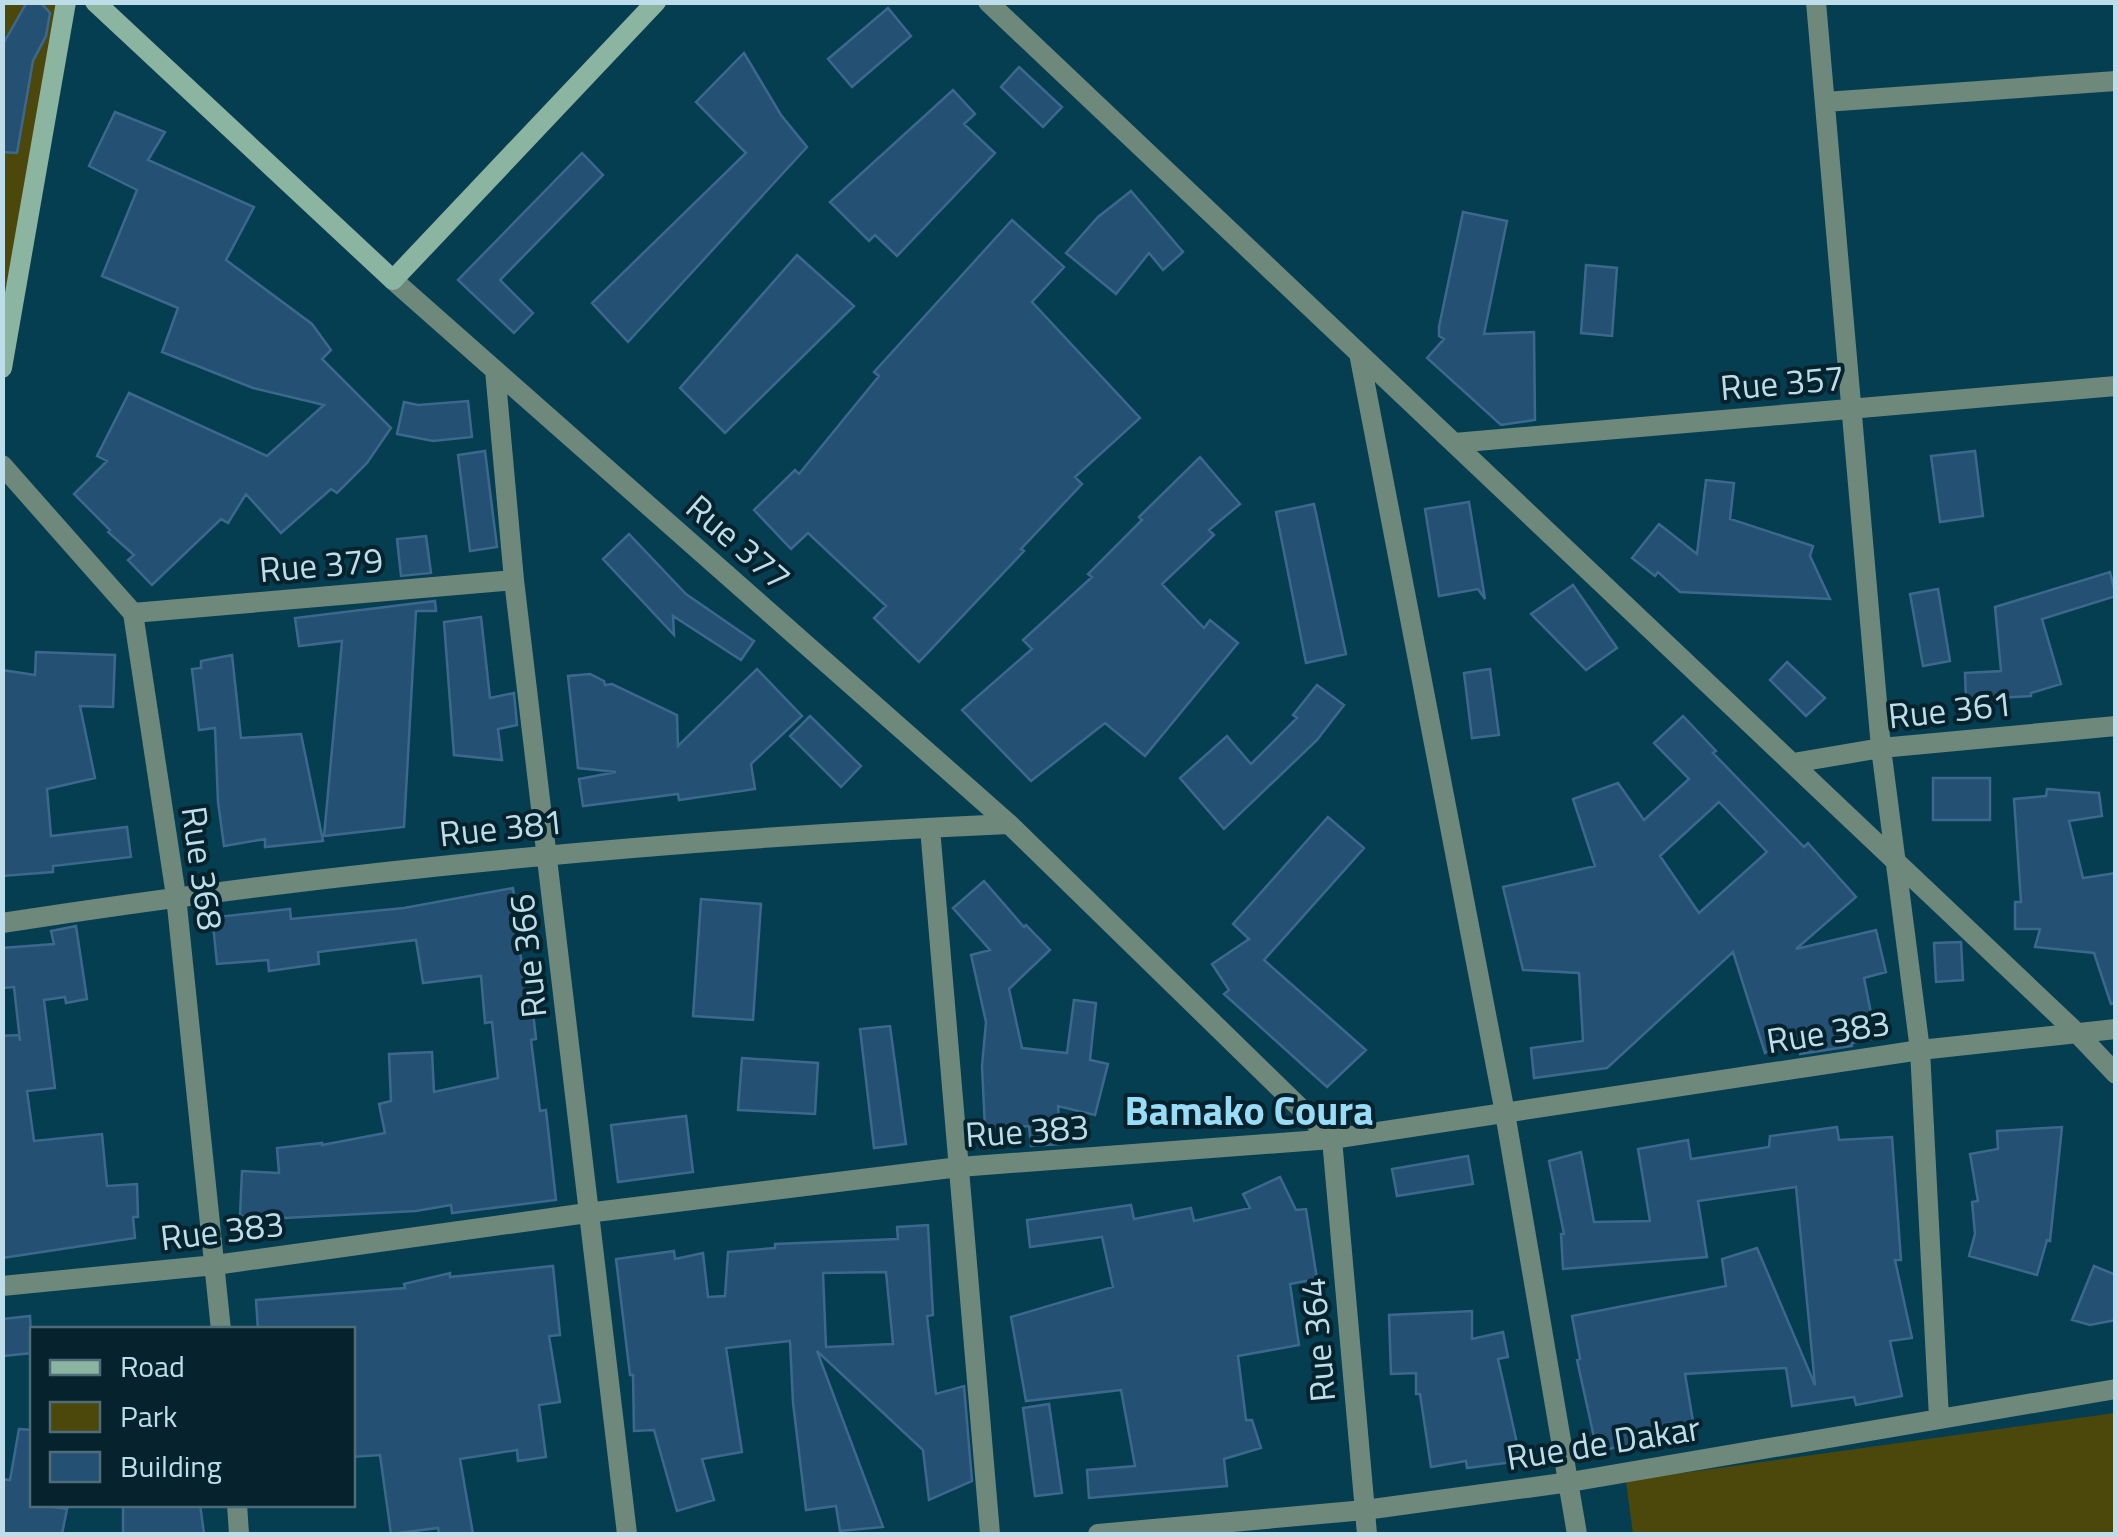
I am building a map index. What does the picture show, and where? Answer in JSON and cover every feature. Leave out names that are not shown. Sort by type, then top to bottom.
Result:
[{"type":"main road","points":[[2,368],[66,2]]},
{"type":"main road","name":"Rue 377","points":[[95,2],[393,280]]},
{"type":"main road","points":[[393,280],[656,2]]},
{"type":"street","points":[[988,2],[2116,1074]]},
{"type":"street","points":[[1816,2],[1880,748],[1920,1050],[1939,1418]]},
{"type":"street","points":[[1824,102],[2116,81]]},
{"type":"street","name":"Rue 377","points":[[393,280],[1010,824],[1332,1139]]},
{"type":"street","points":[[1359,354],[1505,1113],[1577,1534]]},
{"type":"street","name":"Rue 366","points":[[495,370],[514,580],[627,1534]]},
{"type":"street","name":"Rue 357","points":[[1454,443],[2116,386]]},
{"type":"street","points":[[2,465],[133,613]]},
{"type":"street","name":"Rue 379","points":[[133,613],[514,580]]},
{"type":"street","name":"Rue 368","points":[[133,613],[176,896],[221,1327]]},
{"type":"street","name":"Rue 361","points":[[1792,764],[1880,748],[2116,726]]},
{"type":"street","name":"Rue 381","points":[[2,923],[176,896],[549,853],[1010,824]]},
{"type":"street","points":[[930,828],[990,1534]]},
{"type":"street","name":"Rue 383","points":[[2,1286],[215,1265],[959,1167],[1332,1139],[1920,1050],[2116,1029]]},
{"type":"street","name":"Rue 364","points":[[1332,1139],[1367,1534]]},
{"type":"street","name":"Rue de Dakar","points":[[1098,1534],[1364,1510],[1570,1482],[2116,1389]]},
{"type":"street","points":[[236,1507],[239,1534]]},
{"type":"green space","points":[[3,3],[66,3],[3,368]]},
{"type":"green space","points":[[2115,1413],[2115,1534],[1633,1534],[1626,1481]]},
{"type":"building","points":[[27,2],[40,2],[50,13],[46,36],[33,61],[17,153],[2,152],[2,46]]},
{"type":"building","points":[[888,8],[911,36],[852,87],[828,59]]},
{"type":"building","points":[[744,53],[781,115],[807,147],[628,342],[592,303],[746,153],[696,102]]},
{"type":"building","points":[[1019,67],[1062,107],[1043,127],[1001,87]]},
{"type":"building","points":[[953,90],[975,114],[964,124],[995,153],[897,256],[875,235],[869,241],[830,202]]},
{"type":"building","points":[[115,112],[165,132],[148,160],[254,207],[226,260],[312,324],[331,350],[322,359],[391,428],[367,463],[337,493],[331,489],[281,533],[246,494],[228,523],[221,519],[152,585],[128,560],[134,555],[74,494],[107,461],[97,456],[129,393],[267,456],[324,405],[253,388],[162,352],[178,308],[102,276],[137,190],[89,166]]},
{"type":"building","points":[[582,153],[603,175],[500,280],[533,313],[514,333],[458,280]]},
{"type":"building","points":[[1131,191],[1183,252],[1163,270],[1149,253],[1116,294],[1066,253],[1098,217]]},
{"type":"building","points":[[1463,212],[1507,221],[1484,334],[1534,332],[1535,420],[1501,425],[1427,358],[1444,339],[1439,336],[1439,327]]},
{"type":"building","points":[[1012,220],[1064,267],[1032,302],[1140,418],[1075,477],[1082,484],[919,662],[874,618],[886,606],[808,533],[791,549],[754,510],[795,470],[799,474],[879,376],[874,372]]},
{"type":"building","points":[[797,255],[854,306],[725,433],[680,388]]},
{"type":"building","points":[[1586,265],[1617,268],[1612,336],[1581,333]]},
{"type":"building","points":[[468,401],[472,437],[433,441],[397,434],[404,402],[418,405]]},
{"type":"building","points":[[485,451],[497,547],[470,551],[458,455]]},
{"type":"building","points":[[1975,451],[1983,516],[1940,522],[1931,456]]},
{"type":"building","points":[[1200,457],[1240,504],[1209,530],[1214,535],[1162,584],[1204,628],[1210,620],[1238,643],[1145,756],[1105,723],[1031,781],[962,710],[1032,649],[1023,640],[1092,577],[1088,574],[1142,520],[1139,517]]},
{"type":"building","points":[[1706,480],[1734,483],[1730,519],[1813,546],[1810,556],[1830,599],[1680,592],[1658,572],[1655,576],[1632,558],[1659,524],[1697,554]]},
{"type":"building","points":[[1469,502],[1485,599],[1478,589],[1439,596],[1425,509]]},
{"type":"building","points":[[1314,504],[1346,654],[1306,663],[1276,512]]},
{"type":"building","points":[[629,534],[686,594],[754,641],[741,660],[673,616],[674,635],[603,559]]},
{"type":"building","points":[[426,536],[431,573],[401,576],[397,539]]},
{"type":"building","points":[[2110,572],[2116,596],[2042,619],[2061,684],[2031,696],[1966,700],[1965,673],[2001,671],[1995,607]]},
{"type":"building","points":[[1573,585],[1617,648],[1586,670],[1531,614]]},
{"type":"building","points":[[1938,589],[1950,661],[1923,666],[1910,594]]},
{"type":"building","points":[[435,601],[436,611],[416,611],[404,827],[324,836],[342,641],[299,646],[295,618]]},
{"type":"building","points":[[481,617],[490,698],[514,693],[517,725],[498,729],[502,760],[454,755],[444,622]]},
{"type":"building","points":[[36,652],[115,655],[113,707],[80,706],[95,778],[47,789],[51,836],[127,827],[131,857],[53,866],[53,872],[2,876],[2,670],[35,675]]},
{"type":"building","points":[[232,655],[241,738],[301,734],[323,841],[265,847],[265,839],[224,846],[215,728],[199,730],[192,669],[201,668],[201,661]]},
{"type":"building","points":[[1787,662],[1825,698],[1806,716],[1770,680]]},
{"type":"building","points":[[757,669],[802,716],[751,764],[755,789],[679,800],[678,794],[583,806],[579,779],[616,772],[578,768],[568,676],[590,674],[605,685],[612,684],[677,715],[678,746]]},
{"type":"building","points":[[1490,669],[1499,735],[1472,738],[1464,673]]},
{"type":"building","points":[[1317,685],[1344,705],[1317,740],[1224,829],[1180,778],[1227,736],[1251,764],[1297,718],[1293,715]]},
{"type":"building","points":[[810,716],[861,766],[841,787],[790,736]]},
{"type":"building","points":[[1683,716],[1716,751],[1713,753],[1804,847],[1808,843],[1856,897],[1796,949],[1876,930],[1886,972],[1864,978],[1876,1038],[1800,1054],[1796,1036],[1765,1053],[1733,952],[1607,1068],[1534,1078],[1531,1048],[1583,1041],[1579,973],[1523,970],[1503,887],[1595,866],[1573,799],[1618,783],[1644,820],[1689,779],[1654,743]],"holes":[[[1719,802],[1767,852],[1699,913],[1660,856]]]},
{"type":"building","points":[[1933,778],[1990,778],[1990,820],[1933,820]]},
{"type":"building","points":[[2047,789],[2099,793],[2102,816],[2069,821],[2083,878],[2116,873],[2116,1003],[2111,1004],[2094,953],[2035,947],[2040,929],[2015,929],[2015,902],[2021,902],[2014,799],[2046,796]]},
{"type":"building","points":[[1328,817],[1364,848],[1264,960],[1366,1050],[1327,1087],[1224,994],[1229,990],[1212,964],[1249,939],[1233,924]]},
{"type":"building","points":[[984,881],[1050,950],[1009,989],[1022,1048],[1067,1053],[1074,1000],[1096,1003],[1090,1060],[1108,1064],[1095,1115],[1058,1106],[1061,1144],[1031,1146],[1029,1126],[985,1128],[982,1066],[986,1022],[971,955],[990,950],[953,908]]},
{"type":"building","points":[[513,888],[524,985],[530,985],[536,1039],[531,1040],[540,1111],[546,1110],[556,1200],[452,1213],[451,1205],[416,1211],[285,1218],[240,1216],[242,1171],[279,1173],[277,1148],[322,1145],[385,1133],[379,1104],[391,1101],[389,1054],[432,1052],[434,1092],[498,1078],[492,1022],[485,1023],[481,976],[423,983],[416,940],[318,952],[319,964],[269,971],[268,960],[217,964],[213,924],[217,917],[290,909],[291,919],[404,908]]},
{"type":"building","points":[[701,899],[761,904],[753,1020],[693,1016]]},
{"type":"building","points":[[76,926],[87,999],[66,1003],[65,997],[44,1000],[55,1088],[27,1091],[34,1141],[102,1134],[107,1186],[137,1184],[135,1238],[2,1258],[2,1036],[19,1035],[20,1041],[14,987],[2,988],[2,948],[54,944],[51,931]]},
{"type":"building","points":[[1961,942],[1963,980],[1936,982],[1934,943]]},
{"type":"building","points":[[890,1026],[906,1144],[874,1148],[860,1029]]},
{"type":"building","points":[[742,1058],[818,1063],[815,1114],[738,1110]]},
{"type":"building","points":[[686,1116],[693,1172],[618,1182],[611,1125]]},
{"type":"building","points":[[1837,1127],[1839,1140],[1892,1137],[1901,1260],[1895,1260],[1912,1338],[1890,1341],[1902,1396],[1856,1405],[1854,1397],[1792,1406],[1786,1368],[1685,1374],[1695,1433],[1597,1451],[1577,1360],[1580,1359],[1572,1316],[1726,1286],[1722,1259],[1757,1248],[1815,1385],[1796,1187],[1698,1201],[1707,1257],[1563,1269],[1564,1234],[1549,1161],[1581,1152],[1594,1222],[1650,1221],[1638,1149],[1688,1140],[1691,1159],[1769,1147],[1770,1136]]},
{"type":"building","points":[[2062,1127],[2050,1241],[2047,1240],[2037,1275],[1969,1256],[1975,1234],[1972,1202],[1978,1201],[1970,1154],[1998,1149],[1997,1131]]},
{"type":"building","points":[[1468,1156],[1473,1184],[1397,1196],[1392,1169]]},
{"type":"building","points":[[1280,1177],[1296,1210],[1306,1209],[1317,1279],[1290,1284],[1299,1345],[1238,1356],[1246,1420],[1252,1420],[1261,1448],[1224,1459],[1227,1486],[1089,1498],[1087,1470],[1135,1466],[1121,1390],[1026,1401],[1011,1317],[1113,1287],[1102,1237],[1030,1247],[1027,1220],[1131,1205],[1134,1219],[1191,1208],[1194,1221],[1250,1208],[1243,1194]]},
{"type":"building","points":[[928,1225],[933,1315],[927,1316],[936,1394],[964,1386],[972,1481],[929,1500],[923,1450],[817,1351],[883,1527],[840,1531],[836,1506],[806,1510],[790,1341],[726,1348],[742,1452],[702,1459],[714,1500],[677,1511],[654,1430],[634,1431],[633,1375],[616,1259],[674,1251],[675,1259],[703,1253],[708,1297],[725,1296],[728,1252],[775,1248],[775,1244],[898,1239],[897,1227]],"holes":[[[886,1272],[893,1344],[826,1347],[823,1273]]]},
{"type":"building","points":[[553,1266],[560,1335],[549,1336],[560,1402],[539,1405],[546,1457],[518,1461],[517,1450],[460,1459],[473,1534],[439,1534],[438,1528],[391,1534],[380,1455],[355,1457],[355,1327],[258,1327],[256,1300],[405,1288],[404,1284],[450,1273],[450,1277]]},
{"type":"building","points":[[2094,1266],[2116,1275],[2116,1320],[2090,1325],[2072,1320]]},
{"type":"building","points":[[1472,1311],[1472,1339],[1503,1332],[1508,1357],[1498,1359],[1521,1461],[1467,1468],[1466,1461],[1431,1467],[1420,1394],[1416,1394],[1416,1373],[1391,1374],[1389,1315]]},
{"type":"building","points":[[30,1316],[30,1353],[2,1356],[2,1319]]},
{"type":"building","points":[[1049,1404],[1062,1493],[1035,1496],[1023,1408]]},
{"type":"building","points":[[19,1429],[30,1430],[30,1507],[67,1509],[62,1534],[2,1534],[2,1479],[10,1480]]},
{"type":"building","points":[[123,1507],[200,1507],[204,1534],[123,1534]]},
{"type":"district","name":"Bamako Coura","points":[[1249,1110]]}]
